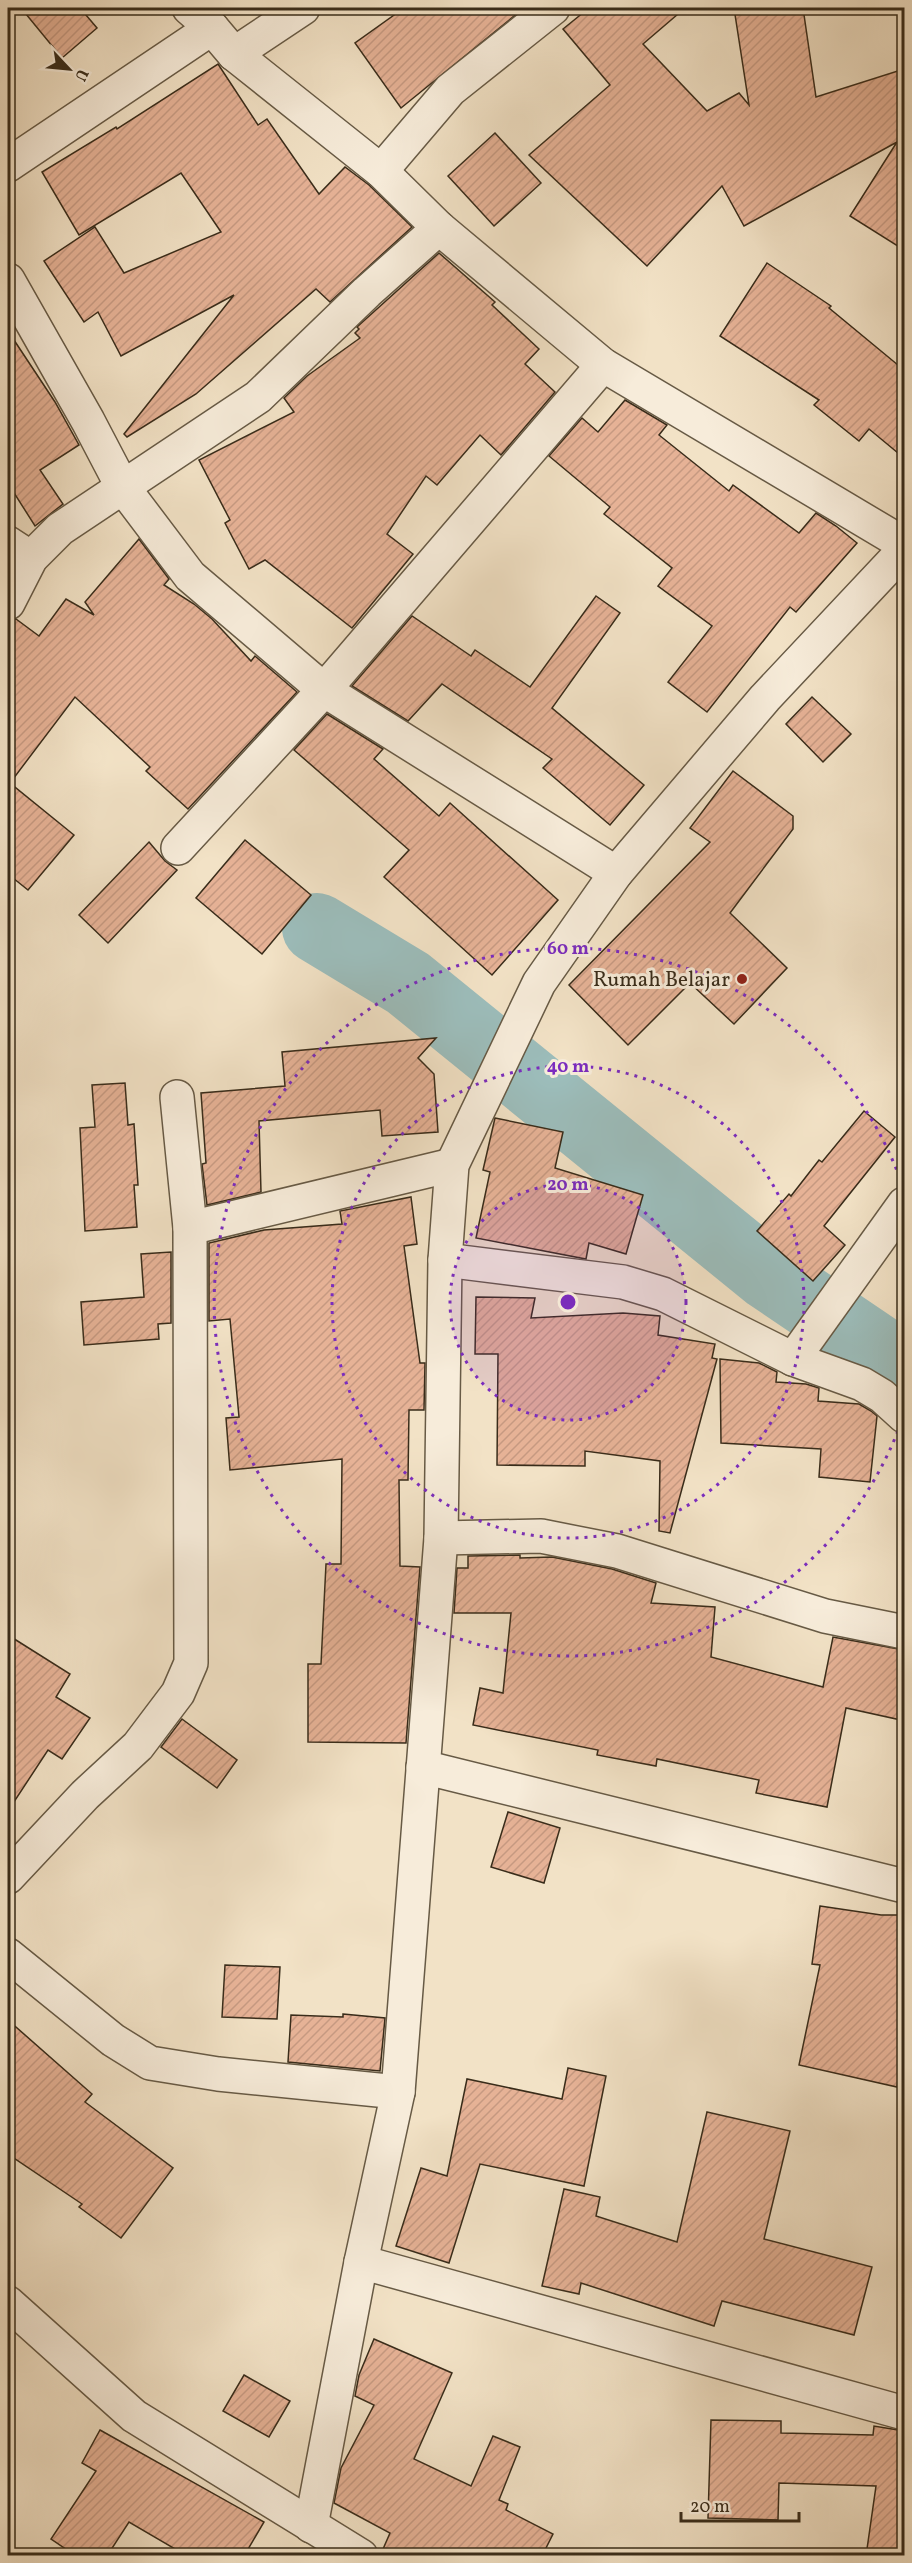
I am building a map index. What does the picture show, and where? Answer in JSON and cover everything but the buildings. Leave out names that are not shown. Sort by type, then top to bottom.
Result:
[{"type":"street","points":[[234,54],[303,8]]},
{"type":"street","points":[[381,171],[450,90],[553,8]]},
{"type":"street","points":[[8,165],[200,18],[234,54],[381,171],[439,228],[603,365],[904,544]]},
{"type":"street","points":[[8,603],[19,550],[60,529],[258,397],[367,292],[439,228]]},
{"type":"street","points":[[8,280],[17,317],[88,421],[122,486],[190,576],[324,690],[616,873]]},
{"type":"street","points":[[178,848],[324,690],[603,365]]},
{"type":"street","points":[[312,2526],[361,2262],[398,2092],[441,1538],[445,1260],[452,1165],[539,983],[616,873],[765,698],[904,550]]},
{"type":"street","points":[[8,1877],[85,1795],[138,1746],[178,1693],[191,1663],[190,1228],[177,1097]]},
{"type":"street","points":[[190,1228],[452,1165]]},
{"type":"street","points":[[796,1355],[904,1204]]},
{"type":"street","points":[[445,1260],[623,1282],[663,1294],[862,1384],[882,1396],[904,1416]]},
{"type":"street","points":[[441,1538],[541,1536],[617,1551],[825,1616],[904,1632]]},
{"type":"street","points":[[423,1767],[904,1886]]},
{"type":"street","points":[[8,1955],[113,2040],[150,2063],[218,2074],[398,2092]]},
{"type":"street","points":[[361,2262],[904,2413]]},
{"type":"street","points":[[8,2303],[134,2416],[361,2556]]},
{"type":"waterway","points":[[317,928],[408,983],[768,1275],[904,1367]]},
{"type":"place","name":"Rumah Belajar","points":[[742,979]]}]
